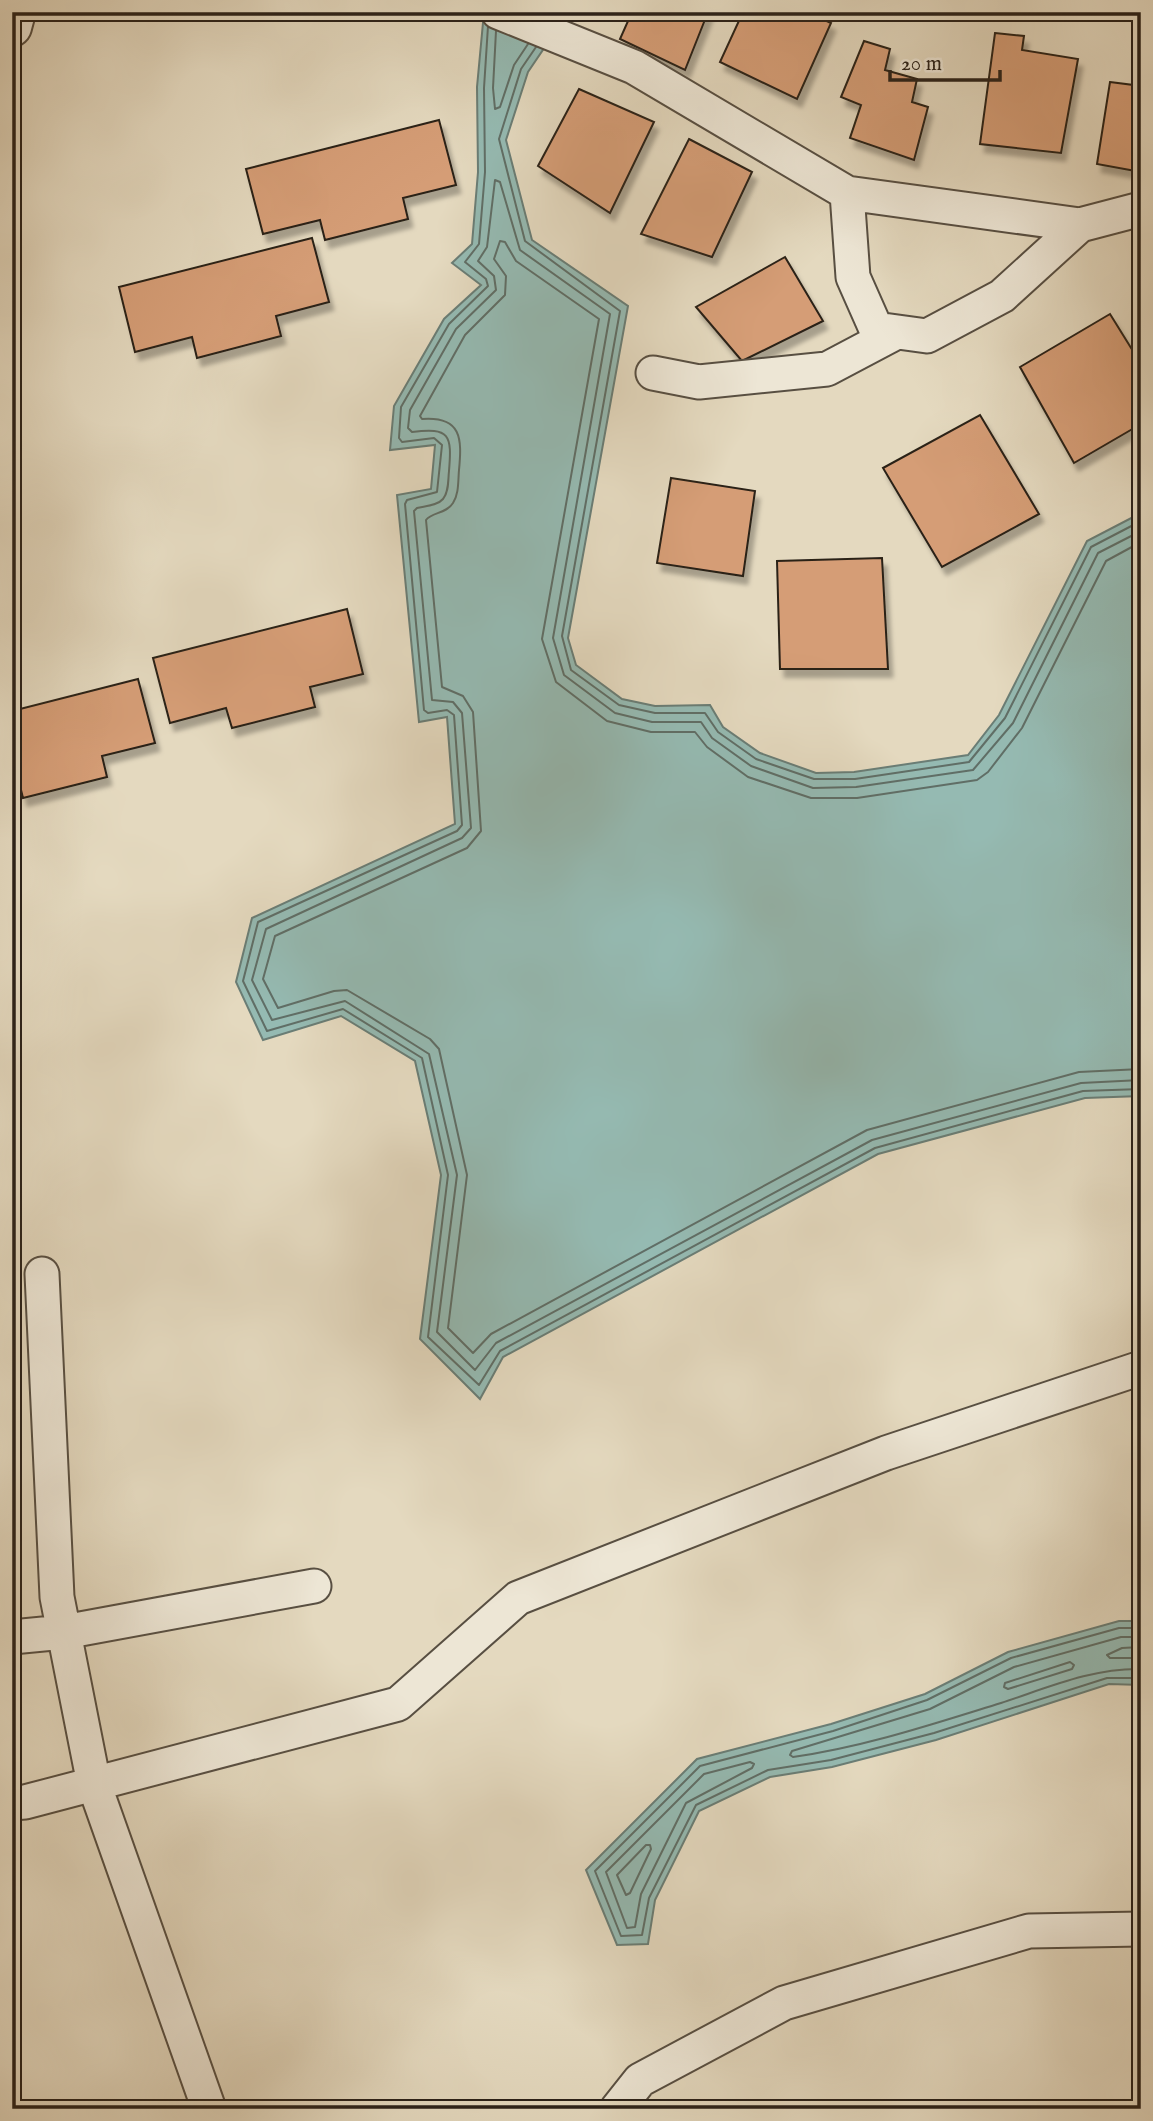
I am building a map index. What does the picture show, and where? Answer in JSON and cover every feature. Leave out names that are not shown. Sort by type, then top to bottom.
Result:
[{"type":"street","points":[[12,27],[16,12]]},
{"type":"street","points":[[498,12],[634,68],[847,193],[1080,225],[1141,209]]},
{"type":"street","points":[[847,193],[853,277],[876,329],[897,332],[927,336],[1002,296],[1080,225]]},
{"type":"street","points":[[653,373],[699,382],[827,369],[897,332]]},
{"type":"street","points":[[42,1274],[57,1597],[94,1784],[209,2109]]},
{"type":"street","points":[[12,1803],[94,1784],[398,1703],[518,1598],[886,1453],[1141,1368]]},
{"type":"street","points":[[12,1637],[64,1632],[314,1586]]},
{"type":"street","points":[[617,2109],[640,2080],[784,2003],[1029,1931],[1141,1929]]},
{"type":"water","points":[[484,12],[559,12],[555,32],[528,72],[506,140],[532,240],[628,306],[568,638],[576,665],[622,699],[655,706],[710,705],[723,727],[760,753],[816,773],[854,772],[968,755],[999,715],[1087,541],[1141,513],[1141,1096],[1085,1098],[878,1154],[503,1357],[480,1399],[420,1339],[441,1175],[415,1061],[341,1016],[263,1040],[236,982],[252,918],[455,824],[447,717],[419,722],[397,495],[431,489],[435,445],[390,450],[394,406],[444,319],[481,285],[452,263],[472,244],[478,172],[477,87]]},
{"type":"water","points":[[1119,1621],[1141,1621],[1141,1685],[1109,1684],[936,1740],[832,1767],[770,1777],[699,1811],[655,1900],[648,1944],[617,1945],[586,1870],[697,1759],[831,1724],[925,1694],[1008,1652]]},
{"type":"building","points":[[632,12],[708,12],[685,70],[620,39]]},
{"type":"building","points":[[743,12],[807,12],[831,23],[797,99],[720,62]]},
{"type":"building","points":[[995,33],[1024,36],[1022,50],[1078,59],[1061,153],[980,144]]},
{"type":"building","points":[[864,41],[890,49],[885,70],[917,79],[912,102],[928,107],[914,160],[850,138],[861,105],[841,97]]},
{"type":"building","points":[[1110,82],[1141,86],[1141,172],[1097,164]]},
{"type":"building","points":[[579,89],[654,122],[610,213],[538,166]]},
{"type":"building","points":[[439,120],[456,185],[403,198],[408,219],[325,240],[320,220],[263,234],[246,169]]},
{"type":"building","points":[[689,139],[752,172],[712,257],[641,234]]},
{"type":"building","points":[[312,238],[329,302],[276,316],[281,336],[197,358],[192,337],[135,352],[119,287]]},
{"type":"building","points":[[785,257],[823,321],[742,361],[696,307]]},
{"type":"building","points":[[1110,314],[1141,364],[1141,424],[1074,463],[1020,367]]},
{"type":"building","points":[[980,415],[1039,514],[942,567],[883,468]]},
{"type":"building","points":[[671,478],[755,491],[743,576],[657,563]]},
{"type":"building","points":[[882,558],[888,669],[780,669],[777,561]]},
{"type":"building","points":[[347,609],[363,674],[310,687],[315,707],[232,728],[226,708],[170,723],[153,658]]},
{"type":"building","points":[[138,679],[155,743],[102,756],[107,777],[23,798],[18,778],[12,779],[12,711]]}]
